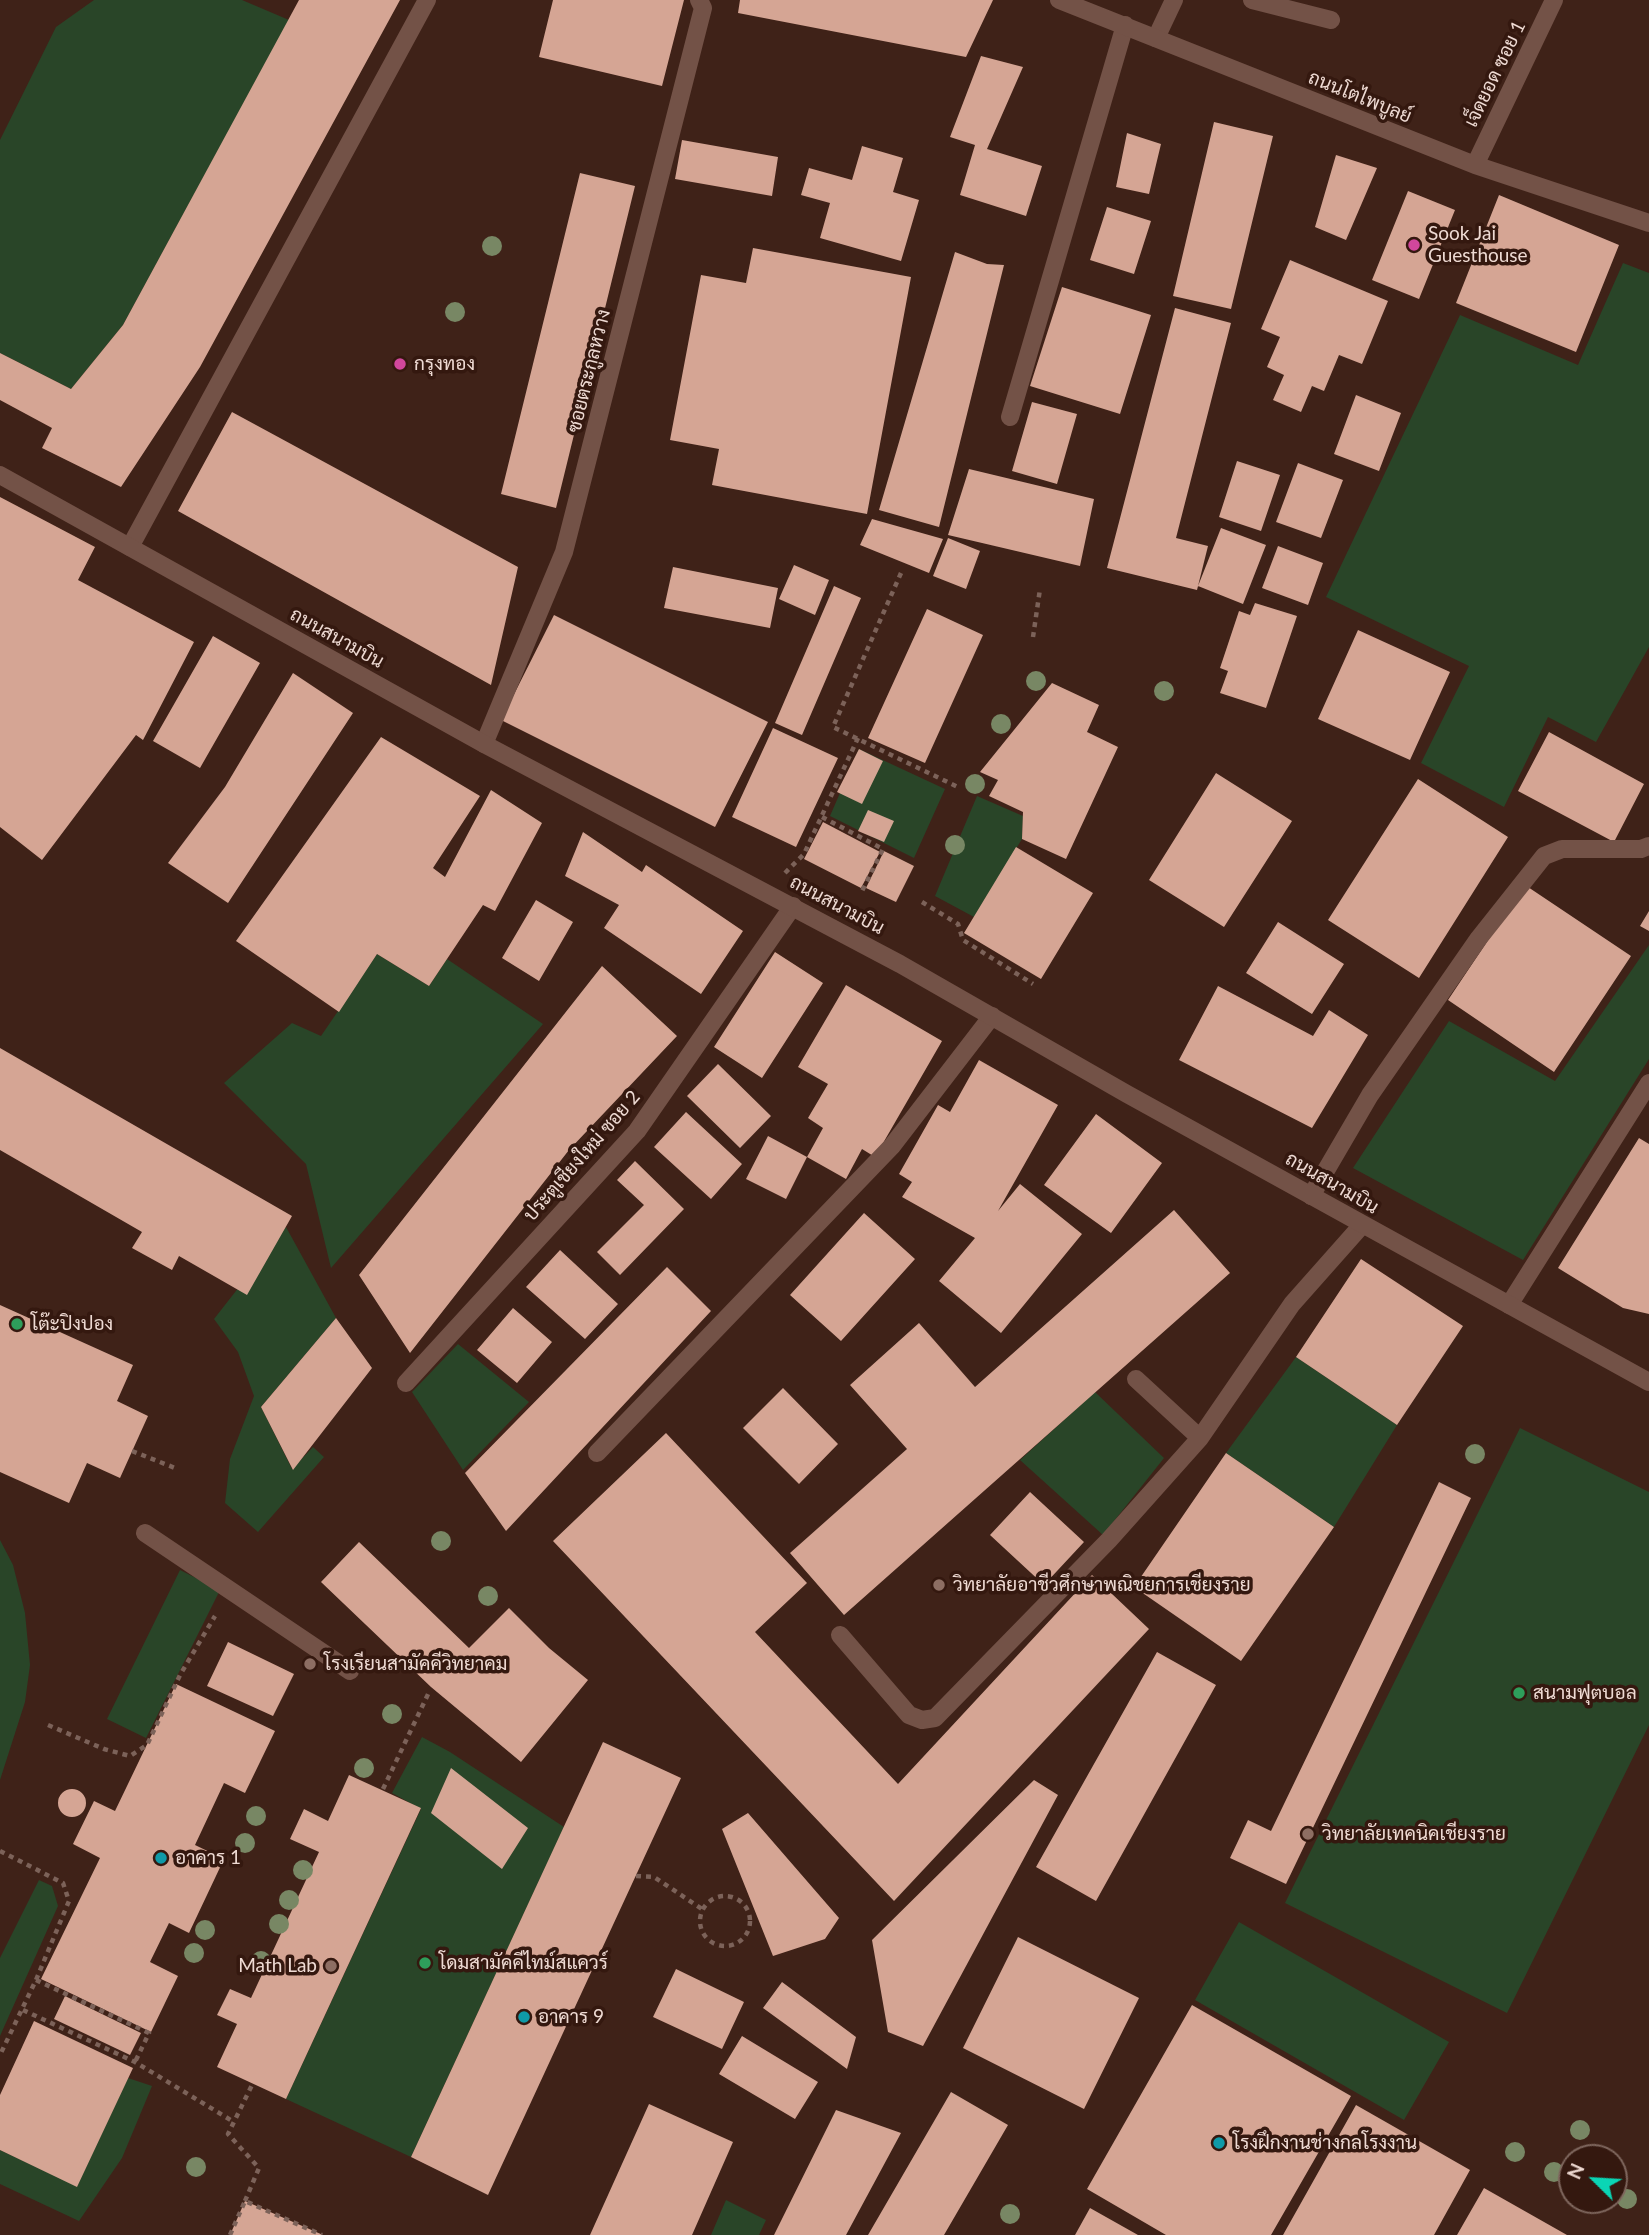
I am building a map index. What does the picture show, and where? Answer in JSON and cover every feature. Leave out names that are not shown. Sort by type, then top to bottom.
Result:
[{"type":"street","points":[[130,547],[426,0]]},
{"type":"street","name":"ซอยตระกูลหวาง","points":[[484,744],[564,552],[703,8],[699,0]]},
{"type":"street","name":"ถนนโตไพบูลย์","points":[[1059,0],[1475,165],[1649,223]]},
{"type":"street","points":[[1156,38],[1174,0]]},
{"type":"street","points":[[1252,0],[1331,20]]},
{"type":"street","name":"เจ็ดยอด ซอย 1","points":[[1475,165],[1554,0]]},
{"type":"street","points":[[1010,417],[1125,25]]},
{"type":"street","name":"ถนนสนามบิน","points":[[0,475],[484,744],[768,892],[1362,1225],[1649,1382]]},
{"type":"street","points":[[1311,1195],[1370,1096],[1479,939],[1544,856],[1562,849],[1641,849],[1649,846]]},
{"type":"street","name":"ประตูเชียงใหม่ ซอย 2","points":[[406,1383],[637,1131],[793,906]]},
{"type":"street","points":[[597,1453],[892,1146],[992,1016]]},
{"type":"street","points":[[1509,1306],[1649,1083]]},
{"type":"street","points":[[840,1635],[909,1715],[922,1720],[935,1718],[1109,1540],[1200,1438],[1292,1304],[1362,1225]]},
{"type":"street","points":[[1136,1378],[1200,1438]]},
{"type":"street","points":[[145,1533],[350,1671]]},
{"type":"path","points":[[901,573],[833,727],[960,788]]},
{"type":"path","points":[[1033,637],[1041,589]]},
{"type":"path","points":[[768,892],[804,854],[858,738]]},
{"type":"path","points":[[822,817],[883,849],[861,893]]},
{"type":"path","points":[[922,902],[958,925],[963,940],[1033,984]]},
{"type":"path","points":[[132,1451],[175,1468]]},
{"type":"path","points":[[48,1725],[104,1749],[130,1756],[147,1745],[198,1642]]},
{"type":"path","points":[[383,1789],[430,1690]]},
{"type":"path","points":[[0,1852],[63,1884],[69,1900],[23,2010],[0,2055]]},
{"type":"path","points":[[636,1876],[654,1877],[702,1909]]},
{"type":"path","points":[[731,1896],[745,1905],[749,1912],[749,1929],[745,1937],[732,1946],[715,1944],[700,1926],[702,1909],[714,1898],[731,1896]]},
{"type":"path","points":[[36,1980],[149,2033],[135,2062]]},
{"type":"path","points":[[23,2010],[135,2062],[234,2122]]},
{"type":"path","points":[[230,2235],[260,2168],[228,2134],[253,2083]]},
{"type":"path","points":[[245,2201],[323,2235]]},
{"type":"green space","points":[[94,0],[242,0],[289,20],[123,325],[71,389],[0,353],[0,140],[56,27]]},
{"type":"green space","points":[[1623,263],[1649,273],[1649,647],[1596,742],[1548,717],[1504,807],[1421,763],[1469,666],[1326,597],[1460,315],[1578,365]]},
{"type":"green space","points":[[859,749],[945,789],[914,858],[830,816]]},
{"type":"green space","points":[[977,796],[1023,816],[1022,839],[974,917],[935,896]]},
{"type":"green space","points":[[1649,945],[1649,1059],[1523,1260],[1353,1168],[1449,1021],[1555,1081]]},
{"type":"green space","points":[[377,954],[429,986],[447,959],[543,1024],[331,1268],[306,1164],[224,1083],[292,1023],[321,1036]]},
{"type":"green space","points":[[286,1227],[336,1318],[261,1407],[292,1469],[313,1447],[324,1457],[258,1532],[225,1503],[230,1459],[254,1396],[238,1352],[214,1319]]},
{"type":"green space","points":[[458,1344],[529,1402],[463,1470],[412,1392]]},
{"type":"green space","points":[[1296,1357],[1397,1425],[1334,1527],[1226,1453]]},
{"type":"green space","points":[[1095,1392],[1164,1458],[1103,1535],[1020,1460]]},
{"type":"green space","name":"สนามฟุตบอล","points":[[1520,1428],[1649,1492],[1649,1725],[1507,2013],[1285,1903]]},
{"type":"green space","points":[[0,1540],[13,1565],[25,1613],[30,1665],[25,1702],[0,1780]]},
{"type":"green space","points":[[180,1570],[220,1590],[146,1738],[107,1719]]},
{"type":"green space","name":"โดมสามัคคีไทม์สแควร์","points":[[422,1737],[450,1752],[564,1827],[411,2157],[286,2099],[421,1809],[392,1793]]},
{"type":"green space","points":[[39,1880],[52,1886],[58,1906],[0,2036],[0,1958]]},
{"type":"green space","points":[[1239,1922],[1449,2042],[1404,2120],[1195,2000]]},
{"type":"green space","points":[[128,2078],[152,2086],[122,2158],[79,2221],[0,2184],[0,2150],[77,2186]]},
{"type":"green space","points":[[726,2200],[766,2220],[759,2235],[711,2235]]},
{"type":"building","points":[[299,0],[400,0],[200,367],[121,487],[42,448],[52,428],[0,400],[0,353],[71,389],[123,325]]},
{"type":"building","points":[[553,0],[684,0],[662,86],[539,57]]},
{"type":"building","points":[[740,0],[993,0],[966,57],[738,13]]},
{"type":"building","points":[[981,56],[1023,67],[987,149],[1042,166],[1026,216],[960,195],[975,145],[950,137]]},
{"type":"building","points":[[1214,122],[1273,136],[1231,309],[1173,296]]},
{"type":"building","points":[[1127,133],[1161,144],[1149,194],[1116,187]]},
{"type":"building","points":[[682,140],[778,157],[772,196],[675,179]]},
{"type":"building","points":[[862,146],[903,158],[893,192],[919,200],[901,261],[820,238],[830,203],[801,195],[809,168],[852,180]]},
{"type":"building","points":[[1336,155],[1377,168],[1346,240],[1315,227]]},
{"type":"building","points":[[580,173],[635,186],[556,508],[501,494]]},
{"type":"building","name":"Sook Jai Guesthouse","points":[[1408,191],[1455,210],[1419,299],[1372,280]]},
{"type":"building","points":[[1499,195],[1619,245],[1576,352],[1456,303]]},
{"type":"building","points":[[1107,207],[1151,221],[1134,274],[1090,260]]},
{"type":"building","points":[[753,248],[911,277],[867,514],[712,485],[719,449],[670,440],[701,275],[746,283]]},
{"type":"building","points":[[955,252],[987,264],[1004,265],[939,527],[879,510]]},
{"type":"building","points":[[1290,260],[1388,301],[1362,364],[1339,355],[1324,391],[1312,386],[1301,412],[1273,400],[1284,375],[1267,367],[1280,337],[1261,329]]},
{"type":"building","points":[[1062,287],[1151,315],[1120,414],[1030,386]]},
{"type":"building","points":[[1175,308],[1231,323],[1176,538],[1208,546],[1197,590],[1107,568]]},
{"type":"building","points":[[1356,395],[1401,413],[1379,471],[1334,454]]},
{"type":"building","points":[[1032,402],[1077,414],[1057,484],[1012,471]]},
{"type":"building","points":[[232,412],[518,567],[491,685],[178,511]]},
{"type":"building","points":[[1237,461],[1280,475],[1261,531],[1219,517]]},
{"type":"building","points":[[1298,463],[1343,480],[1321,538],[1276,522]]},
{"type":"building","points":[[969,469],[1094,499],[1080,566],[948,535]]},
{"type":"building","points":[[0,497],[95,547],[78,580],[194,642],[143,740],[136,735],[42,860],[0,827]]},
{"type":"building","points":[[872,519],[943,539],[929,573],[860,545]]},
{"type":"building","points":[[1221,528],[1266,545],[1243,604],[1198,586]]},
{"type":"building","points":[[948,538],[980,551],[966,589],[933,576]]},
{"type":"building","points":[[1278,546],[1323,563],[1308,605],[1262,588]]},
{"type":"building","points":[[794,565],[829,580],[815,615],[779,599]]},
{"type":"building","points":[[673,567],[778,588],[770,628],[664,608]]},
{"type":"building","points":[[834,586],[861,598],[802,735],[775,723]]},
{"type":"building","points":[[1255,603],[1297,616],[1266,708],[1220,693],[1228,671],[1220,668],[1239,611],[1250,615]]},
{"type":"building","points":[[927,609],[983,635],[925,763],[868,738]]},
{"type":"building","points":[[554,615],[768,722],[715,827],[501,720]]},
{"type":"building","points":[[1358,630],[1450,672],[1410,760],[1318,719]]},
{"type":"building","points":[[213,636],[260,663],[200,768],[153,741]]},
{"type":"building","points":[[293,673],[353,713],[228,903],[168,863],[225,787]]},
{"type":"building","points":[[1052,683],[1099,705],[1087,732],[1118,747],[1066,859],[1022,839],[1023,812],[989,796],[998,780],[980,772]]},
{"type":"building","points":[[773,728],[838,758],[796,847],[732,817]]},
{"type":"building","points":[[1549,732],[1644,784],[1614,842],[1518,791]]},
{"type":"building","points":[[381,737],[480,796],[433,868],[445,877],[491,790],[542,823],[495,911],[483,905],[429,986],[377,954],[339,1012],[236,941]]},
{"type":"building","points":[[859,749],[883,761],[862,804],[837,792]]},
{"type":"building","points":[[1216,773],[1292,821],[1224,927],[1149,880]]},
{"type":"building","points":[[1418,779],[1508,837],[1419,978],[1328,920]]},
{"type":"building","points":[[868,810],[894,821],[884,842],[858,831]]},
{"type":"building","points":[[823,822],[880,852],[861,888],[804,859]]},
{"type":"building","points":[[583,832],[642,872],[646,865],[743,931],[701,994],[604,928],[619,905],[565,876]]},
{"type":"building","points":[[1016,847],[1093,893],[1041,979],[964,933]]},
{"type":"building","points":[[884,851],[914,866],[896,902],[866,888]]},
{"type":"building","points":[[1525,885],[1631,956],[1554,1072],[1448,1000]]},
{"type":"building","points":[[536,900],[573,922],[539,981],[502,958]]},
{"type":"building","points":[[1649,911],[1649,931],[1640,926]]},
{"type":"building","points":[[1278,922],[1344,964],[1312,1014],[1246,973]]},
{"type":"building","points":[[775,952],[823,983],[762,1078],[714,1047]]},
{"type":"building","points":[[602,966],[677,1036],[569,1150],[410,1353],[359,1275]]},
{"type":"building","points":[[846,985],[942,1041],[875,1157],[862,1149],[846,1179],[807,1157],[823,1128],[808,1118],[828,1084],[798,1067]]},
{"type":"building","points":[[1218,986],[1313,1036],[1329,1010],[1368,1035],[1312,1128],[1179,1060]]},
{"type":"building","points":[[0,1048],[292,1216],[247,1295],[179,1256],[172,1270],[132,1248],[142,1232],[0,1150]]},
{"type":"building","points":[[979,1060],[1058,1105],[998,1211],[1020,1184],[1082,1234],[1001,1333],[939,1281],[975,1238],[902,1197],[912,1182],[899,1174],[938,1105],[950,1112]]},
{"type":"building","points":[[718,1064],[771,1116],[740,1148],[687,1096]]},
{"type":"building","points":[[686,1112],[742,1164],[711,1199],[654,1147]]},
{"type":"building","points":[[1096,1114],[1162,1163],[1111,1233],[1044,1185]]},
{"type":"building","points":[[768,1136],[807,1157],[786,1199],[746,1179]]},
{"type":"building","points":[[1639,1138],[1649,1144],[1649,1314],[1623,1308],[1558,1268]]},
{"type":"building","points":[[635,1161],[684,1209],[620,1275],[597,1252],[644,1205],[617,1180]]},
{"type":"building","points":[[1174,1210],[1230,1273],[844,1615],[790,1553],[907,1449],[850,1385],[919,1323],[975,1387]]},
{"type":"building","points":[[864,1213],[915,1259],[841,1341],[790,1295]]},
{"type":"building","points":[[560,1250],[618,1304],[585,1339],[526,1287]]},
{"type":"building","points":[[1361,1259],[1463,1326],[1397,1425],[1296,1357]]},
{"type":"building","points":[[667,1267],[711,1311],[506,1531],[465,1473]]},
{"type":"building","points":[[0,1305],[133,1365],[117,1401],[148,1416],[120,1478],[87,1463],[69,1503],[0,1472]]},
{"type":"building","points":[[513,1308],[552,1342],[517,1383],[477,1350]]},
{"type":"building","points":[[336,1318],[372,1368],[293,1470],[261,1407]]},
{"type":"building","points":[[783,1388],[838,1444],[799,1484],[743,1428]]},
{"type":"building","points":[[666,1433],[807,1583],[755,1632],[898,1784],[1092,1575],[1149,1629],[894,1901],[553,1541]]},
{"type":"building","points":[[1226,1453],[1334,1527],[1241,1661],[1134,1587]]},
{"type":"building","points":[[1439,1482],[1471,1498],[1286,1884],[1230,1858],[1248,1820],[1271,1831]]},
{"type":"building","points":[[1030,1492],[1084,1542],[1044,1585],[990,1535]]},
{"type":"building","points":[[359,1542],[469,1648],[509,1608],[549,1648],[588,1680],[521,1762],[431,1687],[321,1582]]},
{"type":"building","points":[[228,1642],[294,1674],[273,1716],[207,1686]]},
{"type":"building","points":[[1157,1652],[1216,1685],[1096,1901],[1036,1867]]},
{"type":"building","name":"อาคาร 1","points":[[176,1684],[275,1731],[245,1793],[224,1783],[195,1845],[224,1859],[189,1933],[169,1923],[150,1962],[178,1976],[151,2032],[41,1979],[100,1858],[73,1844],[94,1801],[115,1811]]},
{"type":"building","name":"อาคาร 9","points":[[603,1742],[681,1778],[488,2195],[411,2157]]},
{"type":"building","points":[[451,1768],[528,1828],[502,1869],[431,1813]]},
{"type":"building","points":[[349,1775],[421,1808],[286,2099],[217,2067],[237,2024],[217,2015],[230,1989],[251,1998],[319,1852],[290,1839],[304,1809],[328,1821]]},
{"type":"building","points":[[1034,1780],[1058,1795],[923,2046],[888,2032],[872,1940]]},
{"type":"building","points":[[72,1789],[82,1793],[86,1803],[82,1813],[72,1817],[62,1813],[58,1803],[62,1793]]},
{"type":"building","points":[[748,1813],[839,1918],[825,1939],[773,1956],[722,1829]]},
{"type":"building","points":[[1018,1937],[1139,1998],[1084,2109],[963,2048]]},
{"type":"building","points":[[676,1969],[744,2002],[722,2049],[653,2017]]},
{"type":"building","points":[[782,1982],[856,2037],[847,2069],[763,2008]]},
{"type":"building","points":[[65,1996],[141,2033],[130,2055],[54,2019]]},
{"type":"building","name":"โรงฝึกงานช่างกลโรงงาน","points":[[1192,2005],[1351,2096],[1271,2235],[1166,2235],[1087,2189]]},
{"type":"building","points":[[34,2021],[133,2068],[77,2187],[0,2150],[0,2095]]},
{"type":"building","points":[[742,2036],[818,2082],[795,2119],[719,2074]]},
{"type":"building","points":[[951,2092],[1008,2125],[944,2235],[868,2235]]},
{"type":"building","points":[[649,2104],[733,2142],[692,2235],[590,2235]]},
{"type":"building","points":[[1356,2105],[1470,2170],[1434,2235],[1283,2235]]},
{"type":"building","points":[[836,2110],[901,2133],[846,2235],[774,2235]]},
{"type":"building","points":[[1484,2188],[1567,2235],[1457,2235]]},
{"type":"building","points":[[245,2201],[323,2235],[230,2235]]},
{"type":"building","points":[[1090,2208],[1138,2235],[1075,2235]]},
{"type":"place","name":"Sook Jai Guesthouse","points":[[1414,245]]},
{"type":"place","name":"กรุงทอง","points":[[400,364]]},
{"type":"place","name":"โต๊ะปิงปอง","points":[[17,1324]]},
{"type":"place","name":"วิทยาลัยอาชีวศึกษาพณิชยการเชียงราย","points":[[939,1585]]},
{"type":"place","name":"โรงเรียนสามัคคีวิทยาคม","points":[[310,1664]]},
{"type":"place","name":"สนามฟุตบอล","points":[[1519,1693]]},
{"type":"place","name":"วิทยาลัยเทคนิคเชียงราย","points":[[1308,1834]]},
{"type":"place","name":"อาคาร 1","points":[[161,1858]]},
{"type":"place","name":"โดมสามัคคีไทม์สแควร์","points":[[425,1963]]},
{"type":"place","name":"Math Lab","points":[[331,1966]]},
{"type":"place","name":"อาคาร 9","points":[[524,2017]]},
{"type":"place","name":"โรงฝึกงานช่างกลโรงงาน","points":[[1219,2143]]}]
